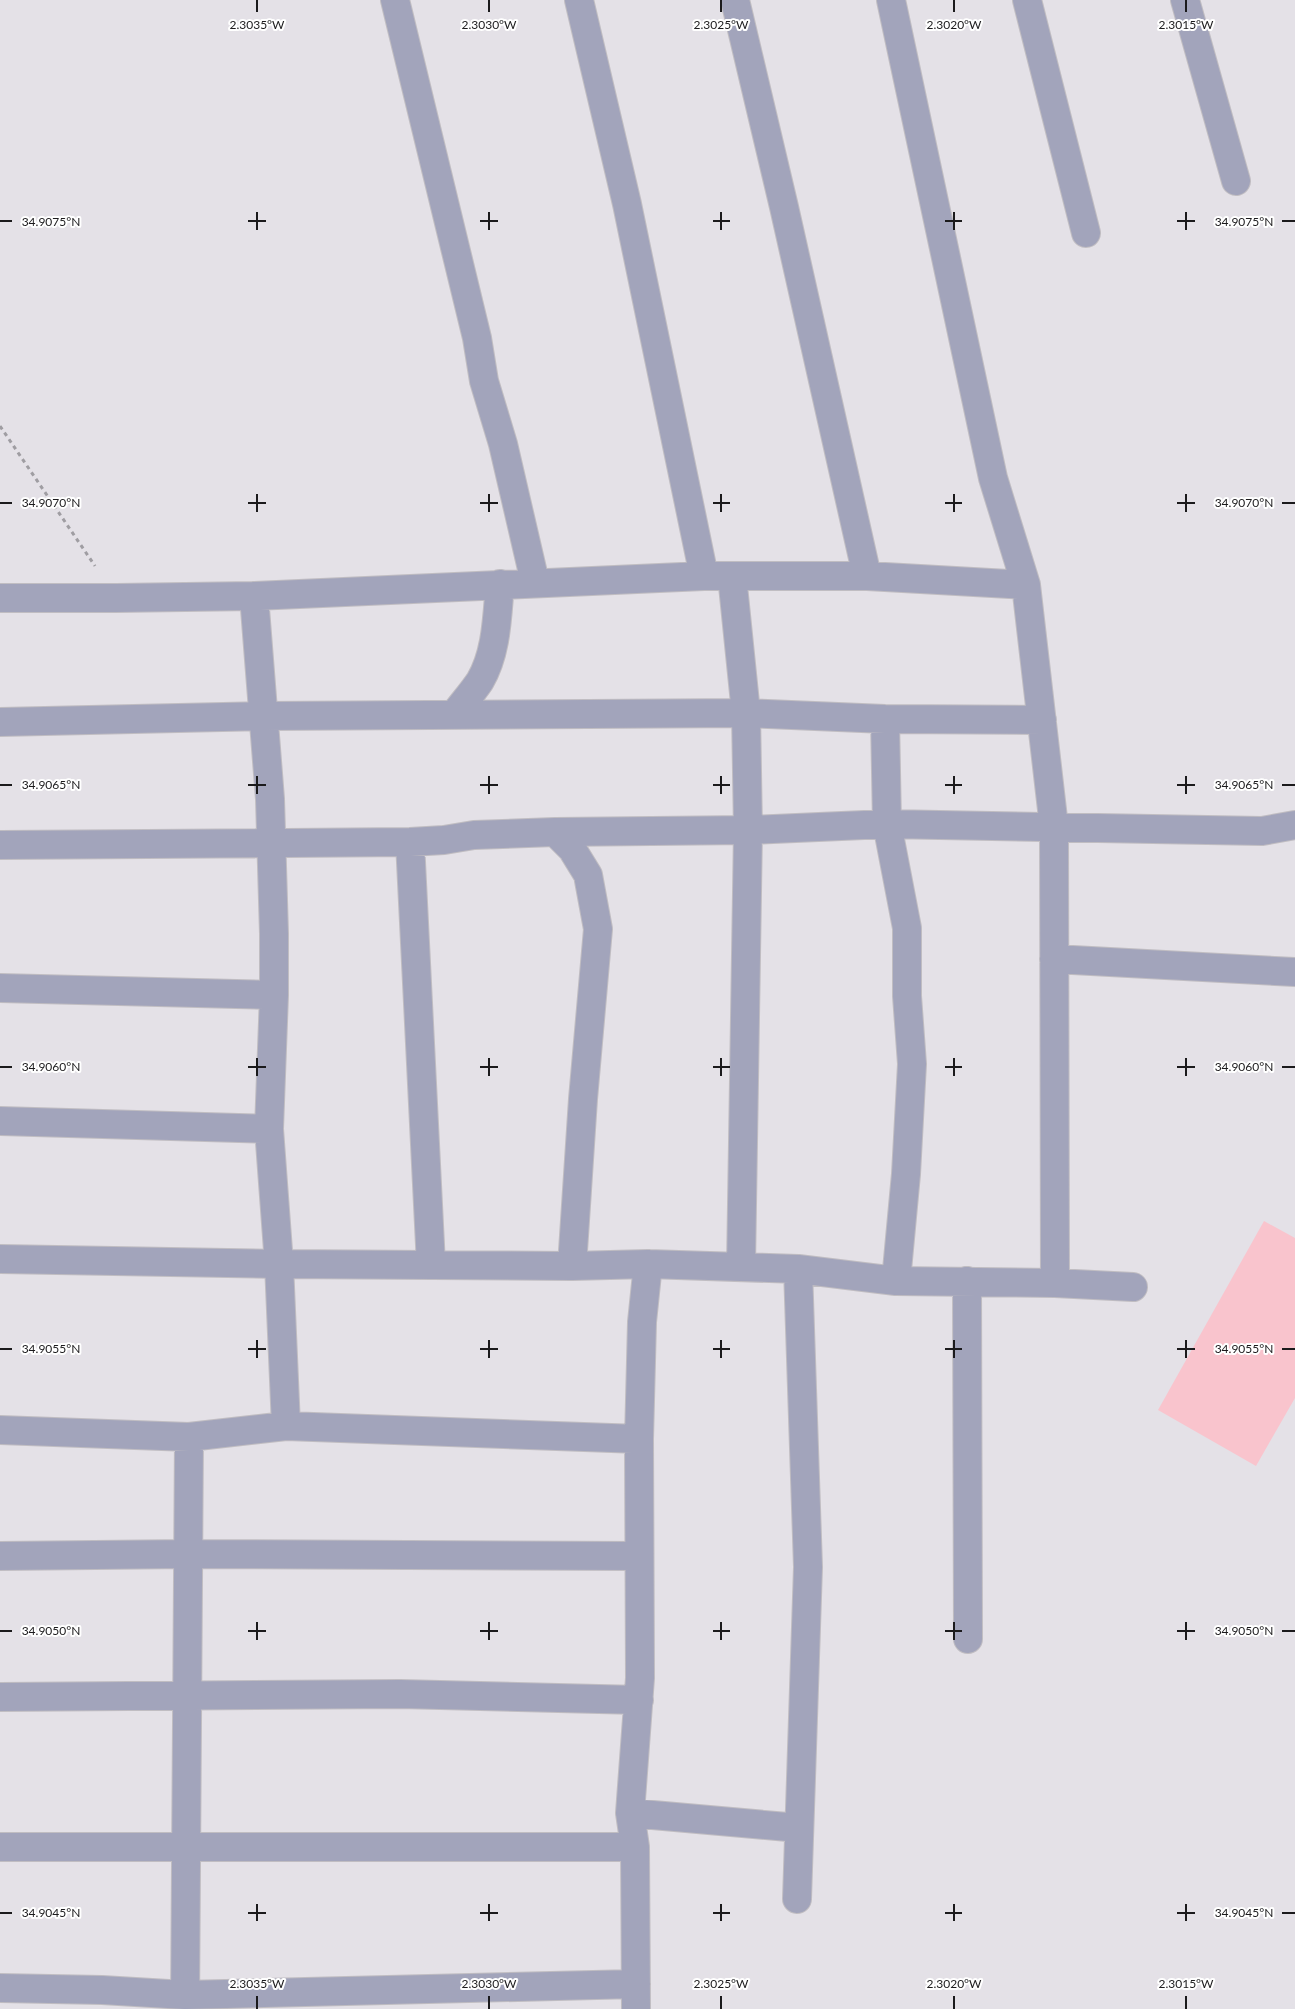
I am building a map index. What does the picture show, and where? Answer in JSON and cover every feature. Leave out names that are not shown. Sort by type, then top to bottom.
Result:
[{"type":"street","points":[[395,0],[477,338],[484,381],[502,444],[535,582]]},
{"type":"street","points":[[579,0],[627,204],[704,576]]},
{"type":"street","points":[[735,0],[867,576]]},
{"type":"street","points":[[891,0],[993,478],[1026,585],[1054,827],[1055,1283]]},
{"type":"street","points":[[1027,0],[1086,233]]},
{"type":"street","points":[[1185,0],[1236,180]]},
{"type":"street","points":[[0,598],[254,596],[535,582],[704,576],[867,576],[1026,585]]},
{"type":"street","points":[[732,576],[746,713],[748,830],[741,1266]]},
{"type":"street","points":[[454,714],[480,681],[491,656],[496,631],[500,584]]},
{"type":"street","points":[[254,596],[265,716],[271,844],[274,995],[269,1129],[279,1264],[286,1426]]},
{"type":"street","points":[[0,722],[265,716],[746,713],[885,719],[1042,720]]},
{"type":"street","points":[[885,719],[887,824],[907,928],[907,996],[912,1064],[906,1174],[896,1281]]},
{"type":"street","points":[[0,845],[410,842],[444,840],[474,835],[555,832],[748,830],[887,824],[1262,831],[1295,825]]},
{"type":"street","points":[[555,832],[572,849],[588,875],[598,929],[583,1099],[572,1266]]},
{"type":"street","points":[[410,842],[432,1265]]},
{"type":"street","points":[[1054,959],[1295,972]]},
{"type":"street","points":[[0,988],[274,995]]},
{"type":"street","points":[[0,1121],[269,1129]]},
{"type":"street","points":[[0,1259],[279,1264],[572,1266],[648,1264],[741,1266],[798,1269],[896,1281],[1055,1283],[1133,1287]]},
{"type":"street","points":[[0,1988],[102,1990],[185,2002],[636,1997],[635,1847],[630,1814],[639,1700],[639,1439],[642,1322],[648,1264]]},
{"type":"street","points":[[797,1899],[808,1567],[798,1269]]},
{"type":"street","points":[[967,1281],[968,1639]]},
{"type":"street","points":[[0,1430],[189,1437],[286,1426],[639,1439]]},
{"type":"street","points":[[185,2002],[189,1437]]},
{"type":"street","points":[[0,1556],[188,1554],[638,1556]]},
{"type":"street","points":[[0,1697],[400,1694],[639,1700]]},
{"type":"street","points":[[630,1814],[799,1828]]},
{"type":"street","points":[[0,1847],[635,1847]]},
{"type":"path","points":[[0,426],[116,598]]},
{"type":"shaded area","points":[[1264,1221],[1295,1238],[1295,1398],[1256,1466],[1158,1410]]}]
